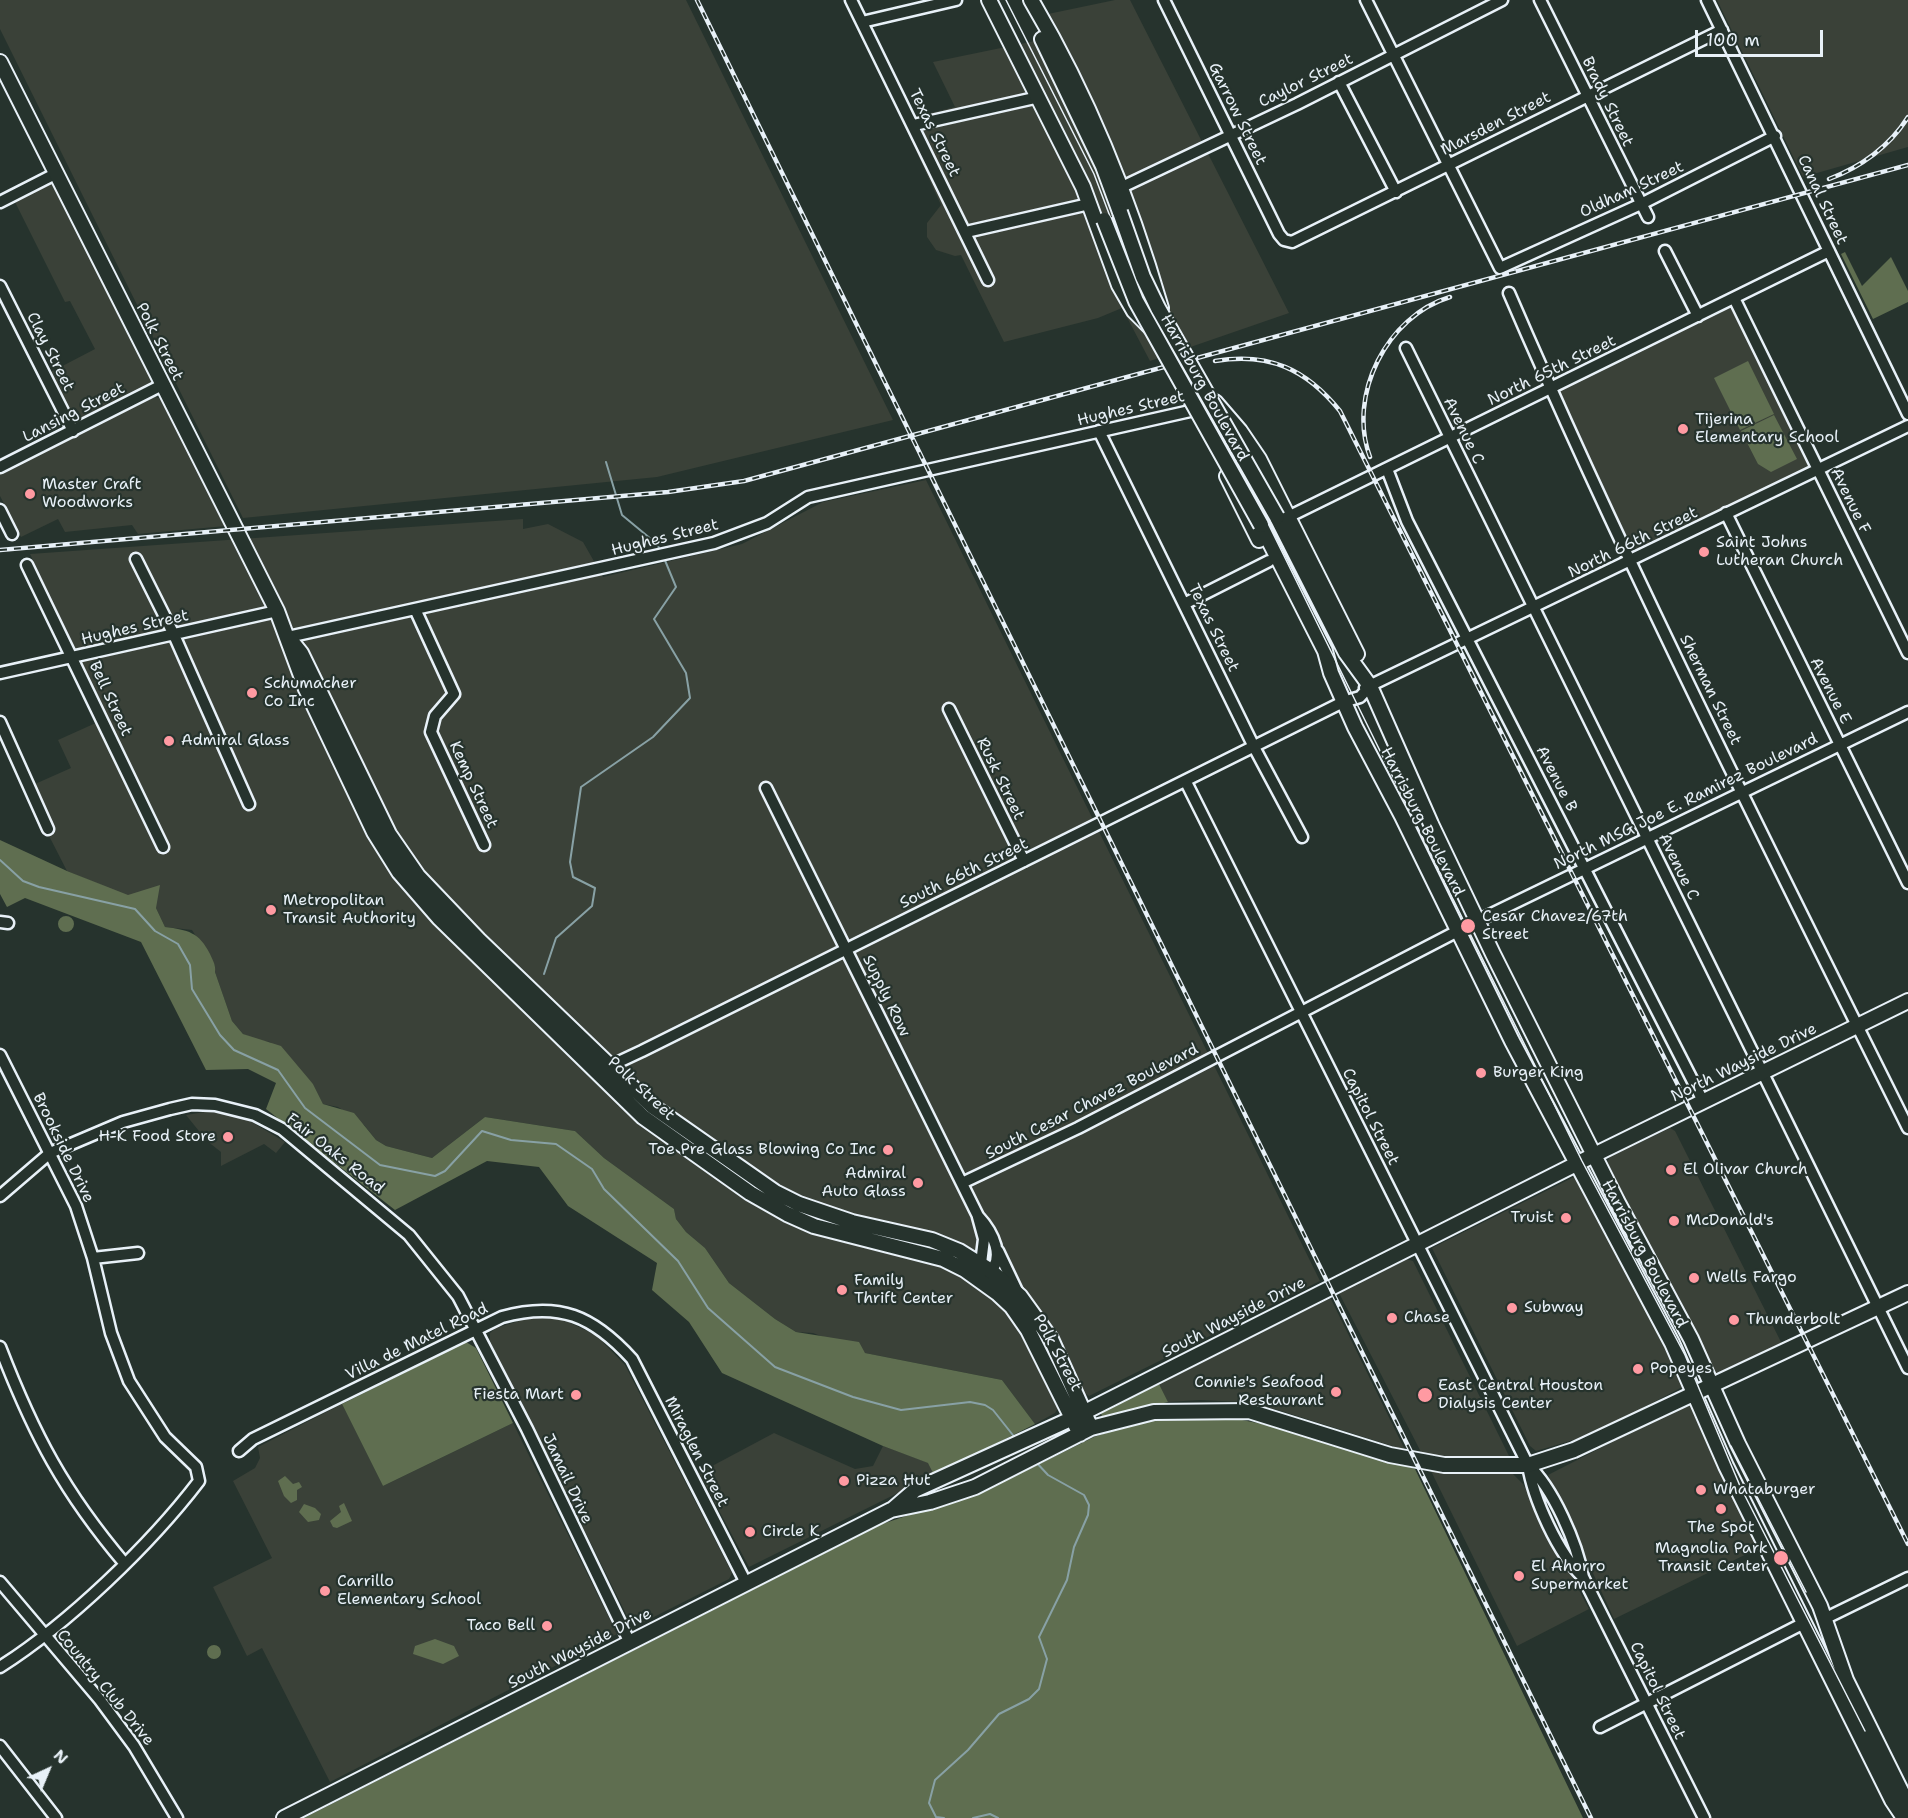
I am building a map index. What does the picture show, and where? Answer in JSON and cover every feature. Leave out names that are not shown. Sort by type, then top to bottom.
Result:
[{"type":"main road","points":[[990,0],[1089,204],[1115,276],[1134,311],[1174,353],[1199,409],[1210,443],[1313,648],[1330,673]]},
{"type":"main road","name":"Harrisburg Boulevard","points":[[998,0],[1088,177],[1136,301],[1261,525],[1324,651],[1330,673],[1343,702],[1512,1041],[1578,1163],[1696,1393],[1726,1466],[1892,1800],[1904,1818]]},
{"type":"main road","name":"Harrisburg Boulevard","points":[[1022,0],[1102,166],[1143,277],[1158,308],[1283,517],[1346,652],[1370,686],[1477,921],[1713,1387],[1824,1619],[1846,1680],[1908,1805]]},
{"type":"main road","points":[[1031,0],[1096,129],[1122,187],[1165,320],[1188,366],[1249,442],[1283,517]]},
{"type":"main road","name":"Polk Street","points":[[0,62],[277,611],[288,637],[301,652],[359,788],[426,894],[606,1072],[643,1117],[759,1198],[794,1217],[835,1232],[943,1259],[997,1293],[1019,1317],[1079,1415]]},
{"type":"main road","points":[[1134,311],[1159,299]]},
{"type":"main road","name":"North Wayside Drive","points":[[1594,1155],[1908,1001]]},
{"type":"main road","name":"Polk Street","points":[[606,1072],[676,1125],[753,1178],[799,1204],[838,1217],[932,1240],[991,1271],[1020,1296],[1051,1339],[1086,1431]]},
{"type":"main road","name":"South Wayside Drive","points":[[284,1818],[891,1510],[915,1490],[1079,1415],[1594,1155]]},
{"type":"main road","points":[[835,1232],[838,1217]]},
{"type":"main road","name":"South Wayside Drive","points":[[891,1510],[930,1502],[975,1487],[1086,1431],[1154,1412],[1249,1411],[1390,1455],[1444,1465],[1528,1465],[1574,1450],[1713,1387],[1908,1293]]},
{"type":"street","name":"Texas Street","points":[[851,0],[988,280]]},
{"type":"street","points":[[862,22],[956,0]]},
{"type":"street","name":"Garrow Street","points":[[1164,0],[1284,240]]},
{"type":"street","points":[[1366,0],[1448,165]]},
{"type":"street","name":"Caylor Street","points":[[1122,187],[1502,0]]},
{"type":"street","name":"Brady Street","points":[[1540,0],[1648,217]]},
{"type":"street","name":"Canal Street","points":[[1707,0],[1908,414]]},
{"type":"street","name":"Marsden Street","points":[[1284,240],[1301,240],[1587,95],[1722,30]]},
{"type":"street","points":[[1339,82],[1396,192]]},
{"type":"street","points":[[914,125],[1039,97]]},
{"type":"street","name":"Oldham Street","points":[[1448,165],[1500,267],[1641,204],[1775,136]]},
{"type":"street","points":[[0,202],[57,173]]},
{"type":"street","points":[[966,232],[1089,204]]},
{"type":"street","points":[[1665,251],[1698,316]]},
{"type":"street","name":"North 65th Street","points":[[1283,517],[1387,469],[1829,251]]},
{"type":"street","name":"Clay Street","points":[[0,285],[73,431]]},
{"type":"street","name":"Sherman Street","points":[[1509,293],[1550,389],[1630,561],[1908,1128]]},
{"type":"street","name":"Avenue F","points":[[1734,298],[1908,653]]},
{"type":"street","name":"Avenue C","points":[[1406,348],[1908,1368]]},
{"type":"street","name":"Lansing Street","points":[[0,467],[162,385]]},
{"type":"street","name":"Hughes Street","points":[[288,637],[714,543],[767,523],[808,497],[1199,409],[1215,402]]},
{"type":"street","name":"North 66th Street","points":[[1370,686],[1908,426]]},
{"type":"street","name":"Texas Street","points":[[1099,431],[1254,747],[1302,837]]},
{"type":"street","name":"Avenue B","points":[[1387,469],[1407,521],[1469,638],[1703,1101]]},
{"type":"street","points":[[0,510],[12,534]]},
{"type":"street","name":"Avenue E","points":[[1726,513],[1908,883]]},
{"type":"street","points":[[136,559],[174,635],[249,804]]},
{"type":"street","points":[[1184,604],[1269,561]]},
{"type":"street","name":"Bell Street","points":[[27,565],[163,847]]},
{"type":"street","name":"Kemp Street","points":[[415,609],[453,694],[435,716],[431,732],[484,845]]},
{"type":"street","name":"Hughes Street","points":[[0,674],[277,611]]},
{"type":"street","name":"South 66th Street","points":[[606,1072],[846,949],[1186,782],[1343,702],[1352,693],[1370,686]]},
{"type":"street","name":"Rusk Street","points":[[949,710],[1024,861]]},
{"type":"street","name":"North MSG Joe E. Ramirez Boulevard","points":[[1300,1014],[1477,921],[1908,712]]},
{"type":"street","points":[[0,722],[48,829]]},
{"type":"street","name":"Capitol Street","points":[[1186,782],[1300,1014],[1528,1465],[1542,1478],[1580,1560],[1583,1577],[1704,1818]]},
{"type":"street","name":"Supply Row","points":[[766,788],[1020,1296]]},
{"type":"street","name":"South Cesar Chavez Boulevard","points":[[962,1183],[1078,1128],[1300,1014]]},
{"type":"street","name":"Brookside Drive","points":[[0,1055],[76,1206],[93,1258],[111,1333],[129,1381],[165,1437],[192,1462],[199,1473],[199,1481],[190,1493],[125,1564]]},
{"type":"street","name":"Fair Oaks Road","points":[[0,1196],[50,1153],[123,1122],[192,1104],[214,1105],[255,1115],[282,1129],[409,1235],[458,1296],[476,1329]]},
{"type":"street","name":"Supply Row","points":[[978,1216],[984,1239],[979,1263],[979,1280]]},
{"type":"street","points":[[979,1280],[991,1271],[997,1259],[997,1249]]},
{"type":"street","points":[[93,1258],[138,1252]]},
{"type":"street","name":"Villa de Matel Road","points":[[239,1451],[253,1439],[476,1329],[521,1312],[558,1311],[585,1320],[614,1339]]},
{"type":"street","name":"Jamail Drive","points":[[476,1329],[630,1643]]},
{"type":"street","name":"Miraglen Street","points":[[614,1339],[632,1359],[746,1583]]},
{"type":"street","points":[[0,1347],[23,1406],[55,1469],[81,1510],[125,1564],[44,1636],[0,1667]]},
{"type":"street","points":[[1824,1619],[1908,1578]]},
{"type":"street","name":"Country Club Drive","points":[[0,1582],[100,1700],[134,1746],[177,1818]]},
{"type":"street","points":[[1600,1727],[1804,1623]]},
{"type":"street","points":[[0,1746],[56,1818]]},
{"type":"shaded area","points":[[0,0],[686,0],[893,420],[657,477],[243,518],[0,29]]},
{"type":"shaded area","points":[[1115,0],[1130,0],[1289,313],[1150,361],[1122,308],[1098,318],[1004,342],[961,255],[955,256],[936,250],[927,237],[927,223],[941,205],[902,120],[955,107],[933,62],[1059,36],[1048,14]]},
{"type":"shaded area","points":[[1717,0],[1908,0],[1908,147],[1803,177]]},
{"type":"shaded area","points":[[50,182],[56,185],[153,379],[149,386],[79,420],[70,413],[49,373],[95,349],[70,301],[65,302],[14,200]]},
{"type":"shaded area","name":"Tijerina Elementary School","points":[[1730,304],[1811,467],[1631,551],[1557,391]]},
{"type":"shaded area","points":[[155,397],[166,405],[226,526],[138,534],[132,525],[65,532],[58,519],[21,537],[0,496],[0,472]]},
{"type":"shaded area","points":[[926,480],[1320,1281],[1089,1396],[1081,1391],[991,1264],[860,1217],[801,1200],[796,1223],[945,1265],[982,1287],[1009,1313],[1025,1336],[1060,1405],[1055,1413],[1035,1424],[1002,1380],[865,1353],[813,1333],[796,1332],[775,1319],[729,1283],[705,1248],[686,1232],[676,1219],[674,1209],[604,1158],[575,1131],[485,1117],[432,1158],[386,1146],[376,1140],[364,1125],[338,1107],[323,1104],[313,1084],[270,1042],[256,1040],[243,1034],[232,1021],[215,966],[192,930],[165,927],[156,908],[67,871],[47,832],[54,828],[35,784],[71,768],[58,740],[98,722],[131,792],[139,789],[30,554],[523,519],[523,529],[548,524],[583,542],[603,577],[742,544],[823,502]]},
{"type":"shaded area","points":[[205,1112],[227,1113],[245,1118],[285,1142],[276,1153],[264,1144],[221,1166],[221,1152],[207,1141],[186,1115]]},
{"type":"shaded area","points":[[1670,1128],[1675,1131],[1782,1344],[1714,1376],[1606,1164],[1610,1157]]},
{"type":"shaded area","points":[[1578,1175],[1686,1385],[1594,1434],[1536,1451],[1530,1446],[1432,1248]]},
{"type":"shaded area","points":[[1403,1258],[1413,1261],[1509,1456],[1452,1458],[1422,1454],[1338,1291]]},
{"type":"shaded area","points":[[1330,1297],[1405,1450],[1278,1410],[1242,1402],[1200,1400],[1168,1402],[1159,1384]]},
{"type":"shaded area","points":[[546,1317],[564,1320],[596,1335],[625,1365],[732,1573],[729,1579],[640,1624],[635,1625],[630,1622],[490,1341],[490,1333],[496,1328],[529,1318]]},
{"type":"shaded area","name":"Carrillo Elementary School","points":[[342,1404],[383,1486],[513,1423],[617,1634],[330,1782],[262,1648],[247,1656],[213,1587],[272,1558],[233,1481],[255,1468],[260,1458],[258,1447]]},
{"type":"shaded area","points":[[1686,1404],[1693,1406],[1763,1546],[1614,1619],[1548,1475]]},
{"type":"shaded area","points":[[774,1433],[855,1469],[873,1466],[883,1446],[929,1463],[934,1475],[749,1567],[699,1473]]},
{"type":"shaded area","points":[[1430,1469],[1457,1473],[1501,1470],[1512,1473],[1523,1484],[1589,1609],[1517,1646]]},
{"type":"green space","points":[[1845,252],[1862,286],[1891,257],[1908,291],[1908,302],[1873,319],[1841,254]]},
{"type":"green space","points":[[1748,361],[1774,414],[1740,430],[1714,378]]},
{"type":"green space","points":[[1774,415],[1797,459],[1771,472],[1758,464],[1741,431]]},
{"type":"green space","points":[[0,840],[67,871],[128,895],[160,885],[156,908],[165,927],[192,933],[202,941],[214,963],[232,1021],[243,1034],[281,1046],[313,1084],[323,1104],[354,1113],[376,1140],[386,1146],[432,1158],[485,1117],[575,1131],[604,1158],[674,1209],[676,1219],[686,1232],[705,1248],[729,1283],[775,1319],[796,1332],[859,1342],[865,1353],[1002,1380],[1035,1424],[934,1475],[928,1463],[883,1446],[722,1373],[689,1322],[652,1290],[657,1263],[568,1206],[539,1167],[487,1161],[395,1210],[266,1109],[276,1083],[248,1069],[206,1070],[141,942],[25,898],[7,907],[0,894]]},
{"type":"green space","points":[[66,916],[72,918],[74,924],[72,930],[66,932],[60,930],[58,924],[60,918]]},
{"type":"green space","points":[[466,1342],[476,1348],[513,1423],[383,1486],[342,1404]]},
{"type":"green space","points":[[1159,1384],[1168,1402],[1102,1417],[1101,1413]]},
{"type":"green space","points":[[1196,1414],[1280,1428],[1415,1469],[1583,1818],[304,1818],[882,1524],[991,1488],[1094,1437],[1145,1420]]},
{"type":"green space","points":[[285,1476],[293,1484],[299,1482],[302,1487],[297,1490],[297,1500],[291,1503],[284,1496],[278,1481]]},
{"type":"green space","points":[[344,1503],[352,1521],[337,1528],[333,1527],[330,1521],[341,1512],[339,1506]]},
{"type":"green space","points":[[304,1504],[315,1508],[321,1514],[319,1520],[308,1522],[299,1512]]},
{"type":"green space","points":[[435,1639],[454,1646],[459,1656],[443,1664],[413,1654],[415,1646]]},
{"type":"green space","points":[[214,1645],[219,1647],[221,1652],[219,1657],[214,1659],[209,1657],[207,1652],[209,1647]]},
{"type":"waterway","points":[[606,462],[622,515],[657,544],[660,550]]},
{"type":"waterway","points":[[544,974],[556,938],[592,906],[595,888],[573,877],[570,862],[581,787],[653,737],[690,698],[686,673],[654,619],[676,587],[664,558]]},
{"type":"waterway","points":[[0,860],[23,881],[39,887],[135,909],[155,931],[178,944],[190,965],[192,989],[220,1035],[234,1050],[278,1070],[305,1108],[380,1165],[435,1176],[445,1171],[482,1131],[511,1140],[556,1144],[592,1169],[604,1189],[678,1261],[708,1308],[775,1367],[853,1397],[901,1410],[970,1402],[985,1405],[993,1410],[1016,1439]]},
{"type":"waterway","points":[[944,1818],[936,1817],[929,1803],[935,1780],[968,1750],[999,1714],[1029,1699],[1039,1689],[1047,1659],[1039,1637],[1067,1580],[1074,1547],[1088,1515],[1089,1505],[1084,1495],[1048,1475],[1035,1461]]},
{"type":"waterway","points":[[973,1818],[990,1814],[998,1818]]},
{"type":"tram line","points":[[1006,0],[1094,174],[1134,280],[1257,501],[1582,1161],[1685,1355],[1740,1486],[1865,1731]]},
{"type":"tram line","points":[[1731,1446],[1806,1592]]},
{"type":"railway","points":[[697,0],[1591,1818]]},
{"type":"railway","points":[[1829,179],[1874,154],[1893,137],[1908,117]]},
{"type":"railway","points":[[0,550],[668,492],[744,481],[1908,165]]},
{"type":"railway","points":[[1370,457],[1364,433],[1364,409],[1369,384],[1378,361],[1391,340],[1408,321],[1428,307],[1450,297]]},
{"type":"railway","points":[[1215,361],[1253,359],[1285,367],[1314,384],[1340,411],[1908,1544]]},
{"type":"place","name":"Tijerina Elementary School","points":[[1683,429]]},
{"type":"place","name":"Master Craft Woodworks","points":[[30,494]]},
{"type":"place","name":"Saint Johns Lutheran Church","points":[[1704,552]]},
{"type":"place","name":"Schumacher Co Inc","points":[[252,693]]},
{"type":"place","name":"Admiral Glass","points":[[169,741]]},
{"type":"place","name":"Metropolitan Transit Authority","points":[[271,910]]},
{"type":"place","name":"Cesar Chavez/67th Street","points":[[1468,926]]},
{"type":"place","name":"Burger King","points":[[1481,1073]]},
{"type":"place","name":"H-K Food Store","points":[[228,1137]]},
{"type":"place","name":"Toe Pre Glass Blowing Co Inc","points":[[888,1150]]},
{"type":"place","name":"El Olivar Church","points":[[1671,1170]]},
{"type":"place","name":"Admiral Auto Glass","points":[[918,1183]]},
{"type":"place","name":"Truist","points":[[1566,1218]]},
{"type":"place","name":"McDonald's","points":[[1674,1221]]},
{"type":"place","name":"Wells Fargo","points":[[1694,1278]]},
{"type":"place","name":"Family Thrift Center","points":[[842,1290]]},
{"type":"place","name":"Subway","points":[[1512,1308]]},
{"type":"place","name":"Chase","points":[[1392,1318]]},
{"type":"place","name":"Thunderbolt","points":[[1734,1320]]},
{"type":"place","name":"Popeyes","points":[[1638,1369]]},
{"type":"place","name":"Connie's Seafood Restaurant","points":[[1336,1392]]},
{"type":"place","name":"Fiesta Mart","points":[[576,1395]]},
{"type":"place","name":"East Central Houston Dialysis Center","points":[[1425,1395]]},
{"type":"place","name":"Pizza Hut","points":[[844,1481]]},
{"type":"place","name":"Whataburger","points":[[1701,1490]]},
{"type":"place","name":"The Spot","points":[[1721,1509]]},
{"type":"place","name":"Circle K","points":[[750,1532]]},
{"type":"place","name":"Magnolia Park Transit Center","points":[[1781,1558]]},
{"type":"place","name":"El Ahorro Supermarket","points":[[1519,1576]]},
{"type":"place","name":"Carrillo Elementary School","points":[[325,1591]]},
{"type":"place","name":"Taco Bell","points":[[547,1626]]}]
